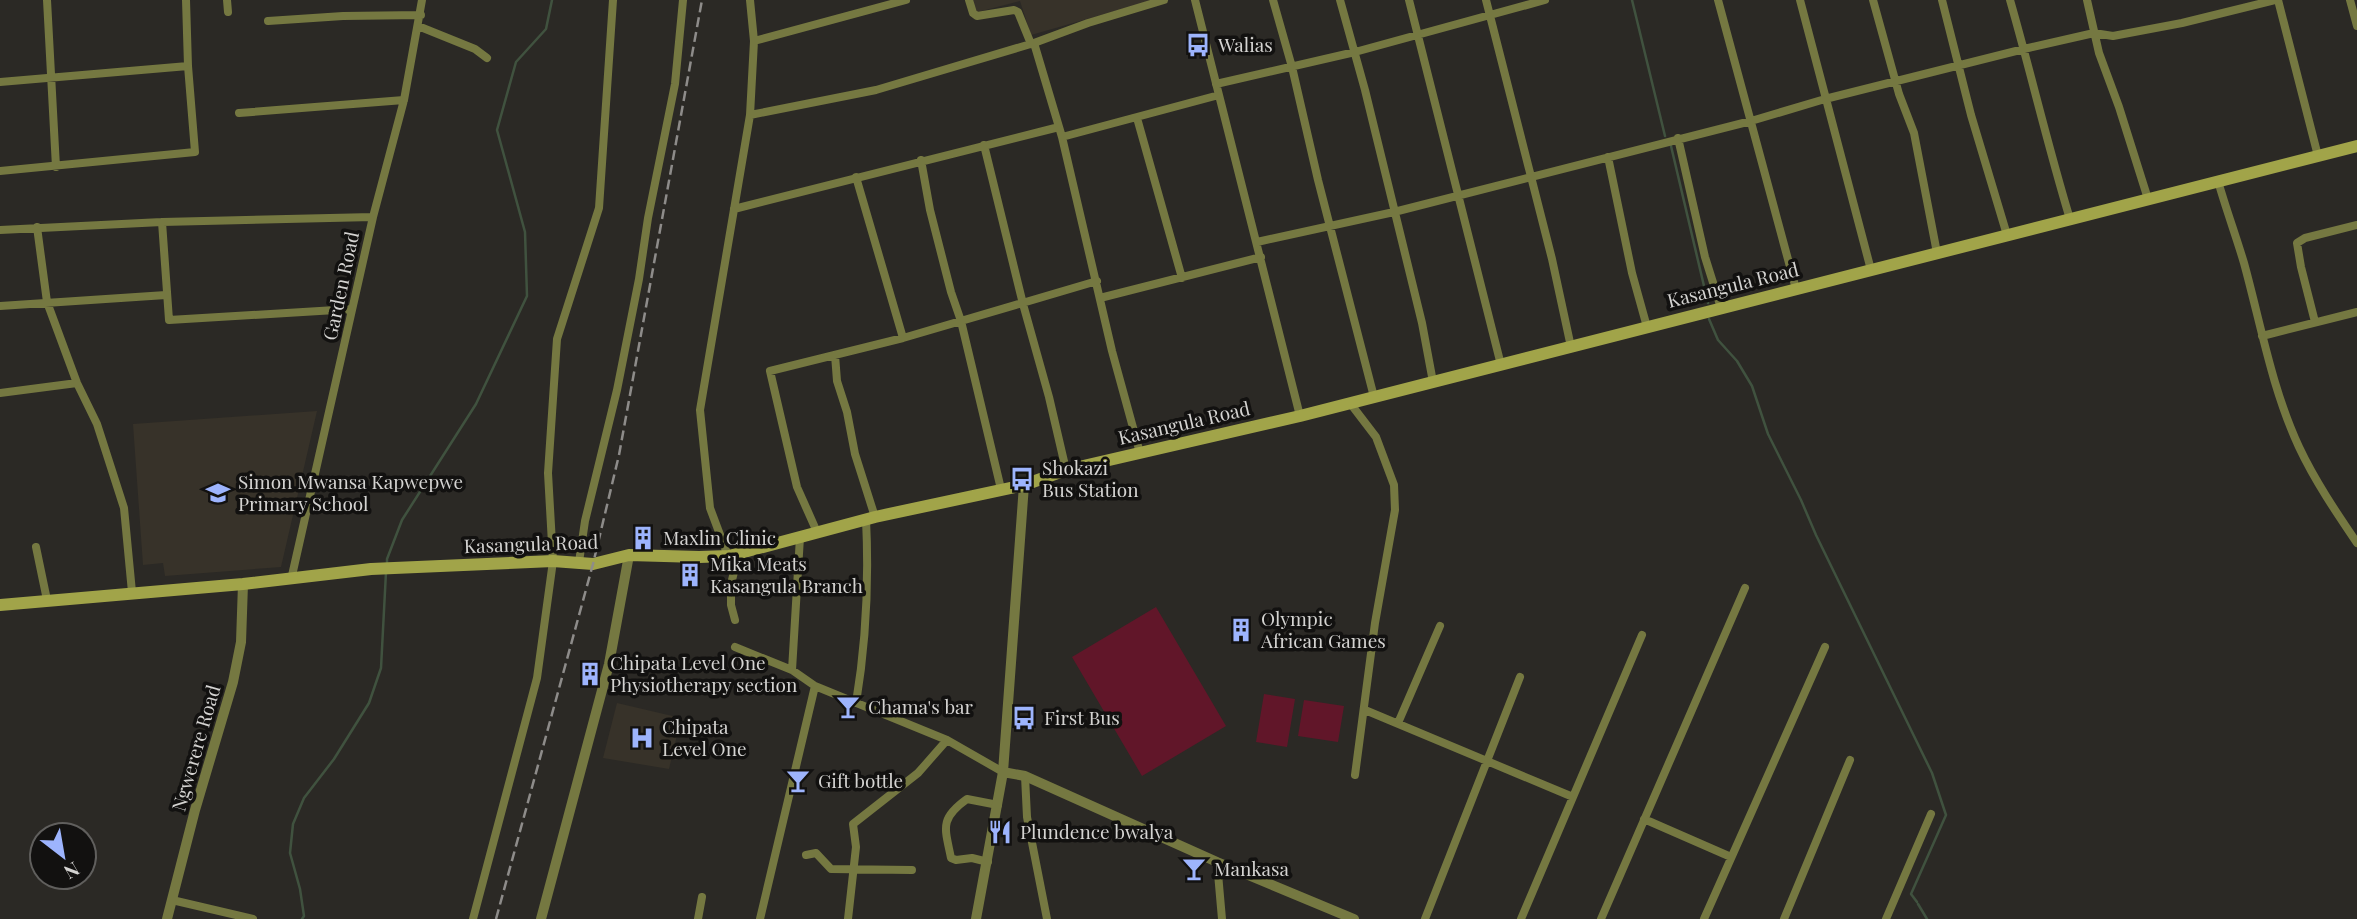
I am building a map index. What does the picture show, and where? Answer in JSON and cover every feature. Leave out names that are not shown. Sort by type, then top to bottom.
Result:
[{"type":"main road","name":"Kasangula Road","points":[[0,604],[291,580],[371,569],[554,561],[593,564],[629,555],[729,556],[870,518],[1024,485],[1066,470],[1300,416],[2357,146]]},
{"type":"street","points":[[47,0],[56,167]]},
{"type":"street","points":[[0,171],[195,152],[186,0]]},
{"type":"street","points":[[227,0],[228,12]]},
{"type":"street","name":"Garden Road","points":[[291,580],[373,217],[404,100],[422,0]]},
{"type":"street","points":[[473,919],[537,678],[554,561],[548,473],[557,339],[599,208],[613,0]]},
{"type":"street","points":[[579,562],[585,521],[617,390],[675,83],[683,0]]},
{"type":"street","points":[[735,620],[731,605],[734,572],[710,508],[700,410],[750,115],[754,41],[750,0]]},
{"type":"street","points":[[754,41],[906,0]]},
{"type":"street","points":[[969,0],[973,13],[977,16],[1014,10],[1018,12],[1033,43],[1062,137],[1140,453]]},
{"type":"street","points":[[750,115],[876,90],[1164,0]]},
{"type":"street","points":[[1195,0],[1300,416]]},
{"type":"street","points":[[1273,0],[1374,397]]},
{"type":"street","points":[[1340,0],[1424,333],[1433,382]]},
{"type":"street","points":[[1409,0],[1501,365]]},
{"type":"street","points":[[1486,0],[1552,260],[1571,347]]},
{"type":"street","points":[[1216,84],[1354,52],[1545,0]]},
{"type":"street","points":[[1718,0],[1796,289]]},
{"type":"street","points":[[1800,0],[1871,270]]},
{"type":"street","points":[[1873,0],[1917,144],[1937,253]]},
{"type":"street","points":[[1942,0],[1970,115],[2007,235]]},
{"type":"street","points":[[2010,0],[2070,219]]},
{"type":"street","points":[[2087,0],[2099,53],[2148,199]]},
{"type":"street","points":[[1257,242],[1394,212],[2024,49],[2094,33],[2113,36],[2182,23],[2276,0],[2318,156]]},
{"type":"street","points":[[2350,0],[2357,26]]},
{"type":"street","points":[[268,21],[421,15]]},
{"type":"street","points":[[418,26],[475,49],[487,58]]},
{"type":"street","points":[[0,82],[188,66]]},
{"type":"street","points":[[1062,137],[1219,95]]},
{"type":"street","points":[[239,113],[404,100]]},
{"type":"street","points":[[1137,118],[1182,278]]},
{"type":"street","points":[[734,209],[1059,127]]},
{"type":"street","points":[[1678,138],[1705,257],[1721,308]]},
{"type":"street","points":[[984,145],[1066,470]]},
{"type":"street","points":[[1608,157],[1632,273],[1647,327]]},
{"type":"street","points":[[921,160],[930,210],[961,321],[1000,489]]},
{"type":"street","points":[[856,177],[903,338]]},
{"type":"street","points":[[2218,181],[2243,261],[2277,390],[2300,449],[2322,490],[2357,543]]},
{"type":"street","points":[[0,230],[37,226],[373,217]]},
{"type":"street","points":[[162,222],[169,320],[352,309]]},
{"type":"street","points":[[2315,322],[2297,243],[2305,238],[2357,225]]},
{"type":"street","points":[[37,226],[47,302],[77,383],[97,425],[124,508],[132,592]]},
{"type":"street","points":[[1100,298],[1261,257]]},
{"type":"street","points":[[817,532],[797,487],[770,371],[903,338],[1097,281]]},
{"type":"street","points":[[0,306],[166,295]]},
{"type":"street","points":[[2262,337],[2357,312]]},
{"type":"street","points":[[835,355],[837,381],[847,412],[870,518],[863,658],[856,703]]},
{"type":"street","points":[[0,393],[77,383]]},
{"type":"street","points":[[1350,403],[1376,437],[1394,485],[1395,510],[1375,623],[1355,775]]},
{"type":"street","points":[[976,919],[1003,772],[1024,485]]},
{"type":"street","points":[[792,670],[800,537]]},
{"type":"street","points":[[36,547],[47,600]]},
{"type":"street","points":[[541,919],[609,664],[629,555]]},
{"type":"street","name":"Ngwerere Road","points":[[167,919],[195,810],[233,682],[242,642],[243,584]]},
{"type":"street","points":[[1601,919],[1745,588]]},
{"type":"street","points":[[1398,723],[1440,626]]},
{"type":"street","points":[[1521,919],[1642,635]]},
{"type":"street","points":[[1704,919],[1825,647]]},
{"type":"street","points":[[734,648],[792,670],[816,686],[947,740],[1003,772],[1025,776],[1217,862],[1354,919]]},
{"type":"street","points":[[1425,919],[1520,677]]},
{"type":"street","points":[[760,919],[816,686]]},
{"type":"street","points":[[1365,710],[1573,797]]},
{"type":"street","points":[[848,919],[856,847],[853,824],[918,773],[947,740]]},
{"type":"street","points":[[1784,919],[1850,760]]},
{"type":"street","points":[[1025,776],[1027,817],[1047,919]]},
{"type":"street","points":[[988,862],[972,858],[951,858],[945,822],[967,799],[998,805]]},
{"type":"street","points":[[1886,919],[1931,814]]},
{"type":"street","points":[[1644,819],[1731,857]]},
{"type":"street","points":[[806,855],[816,853],[831,869],[912,870]]},
{"type":"street","points":[[1217,862],[1222,919]]},
{"type":"street","points":[[698,919],[702,897]]},
{"type":"street","points":[[172,900],[253,919]]},
{"type":"shaded area","points":[[970,0],[1154,0],[1031,35],[1020,1],[974,13]]},
{"type":"shaded area","name":"Simon Mwansa Kapwepwe Primary School","points":[[317,411],[281,567],[165,576],[163,563],[143,565],[133,424]]},
{"type":"shaded area","points":[[1156,607],[1226,726],[1142,776],[1072,657]]},
{"type":"shaded area","points":[[1264,694],[1295,699],[1287,747],[1256,742]]},
{"type":"shaded area","points":[[1304,700],[1344,706],[1338,742],[1298,736]]},
{"type":"shaded area","name":"Chipata Level One","points":[[617,703],[681,718],[669,769],[603,758]]},
{"type":"waterway","points":[[387,565],[402,520],[476,404],[527,296],[525,232],[497,130],[516,62],[546,29],[552,0]]},
{"type":"waterway","points":[[1632,0],[1665,136]]},
{"type":"waterway","points":[[1671,146],[1708,303]]},
{"type":"waterway","points":[[1709,319],[1718,340],[1737,361],[1752,386],[1768,434],[1932,773],[1946,815],[1911,894],[1917,902]]},
{"type":"waterway","points":[[302,919],[304,916],[300,889],[290,853],[293,824],[304,798],[334,759],[369,703],[381,668],[386,572]]},
{"type":"waterway","points":[[1918,904],[1927,919]]},
{"type":"railway","points":[[496,919],[593,564],[619,455],[702,0]]},
{"type":"place","name":"Walias","points":[[1198,45]]},
{"type":"place","name":"Shokazi Bus Station","points":[[1022,479]]},
{"type":"place","name":"Simon Mwansa Kapwepwe Primary School","points":[[218,493]]},
{"type":"place","name":"Maxlin Clinic","points":[[643,538]]},
{"type":"place","name":"Mika Meats Kasangula Branch","points":[[690,575]]},
{"type":"place","name":"Olympic African Games","points":[[1241,630]]},
{"type":"place","name":"Chipata Level One Physiotherapy section","points":[[590,674]]},
{"type":"place","name":"Chama's bar","points":[[848,707]]},
{"type":"place","name":"First Bus","points":[[1024,718]]},
{"type":"place","name":"Chipata Level One","points":[[642,738]]},
{"type":"place","name":"Gift bottle","points":[[798,781]]},
{"type":"place","name":"Plundence bwalya","points":[[1000,832]]},
{"type":"place","name":"Mankasa","points":[[1194,869]]}]
